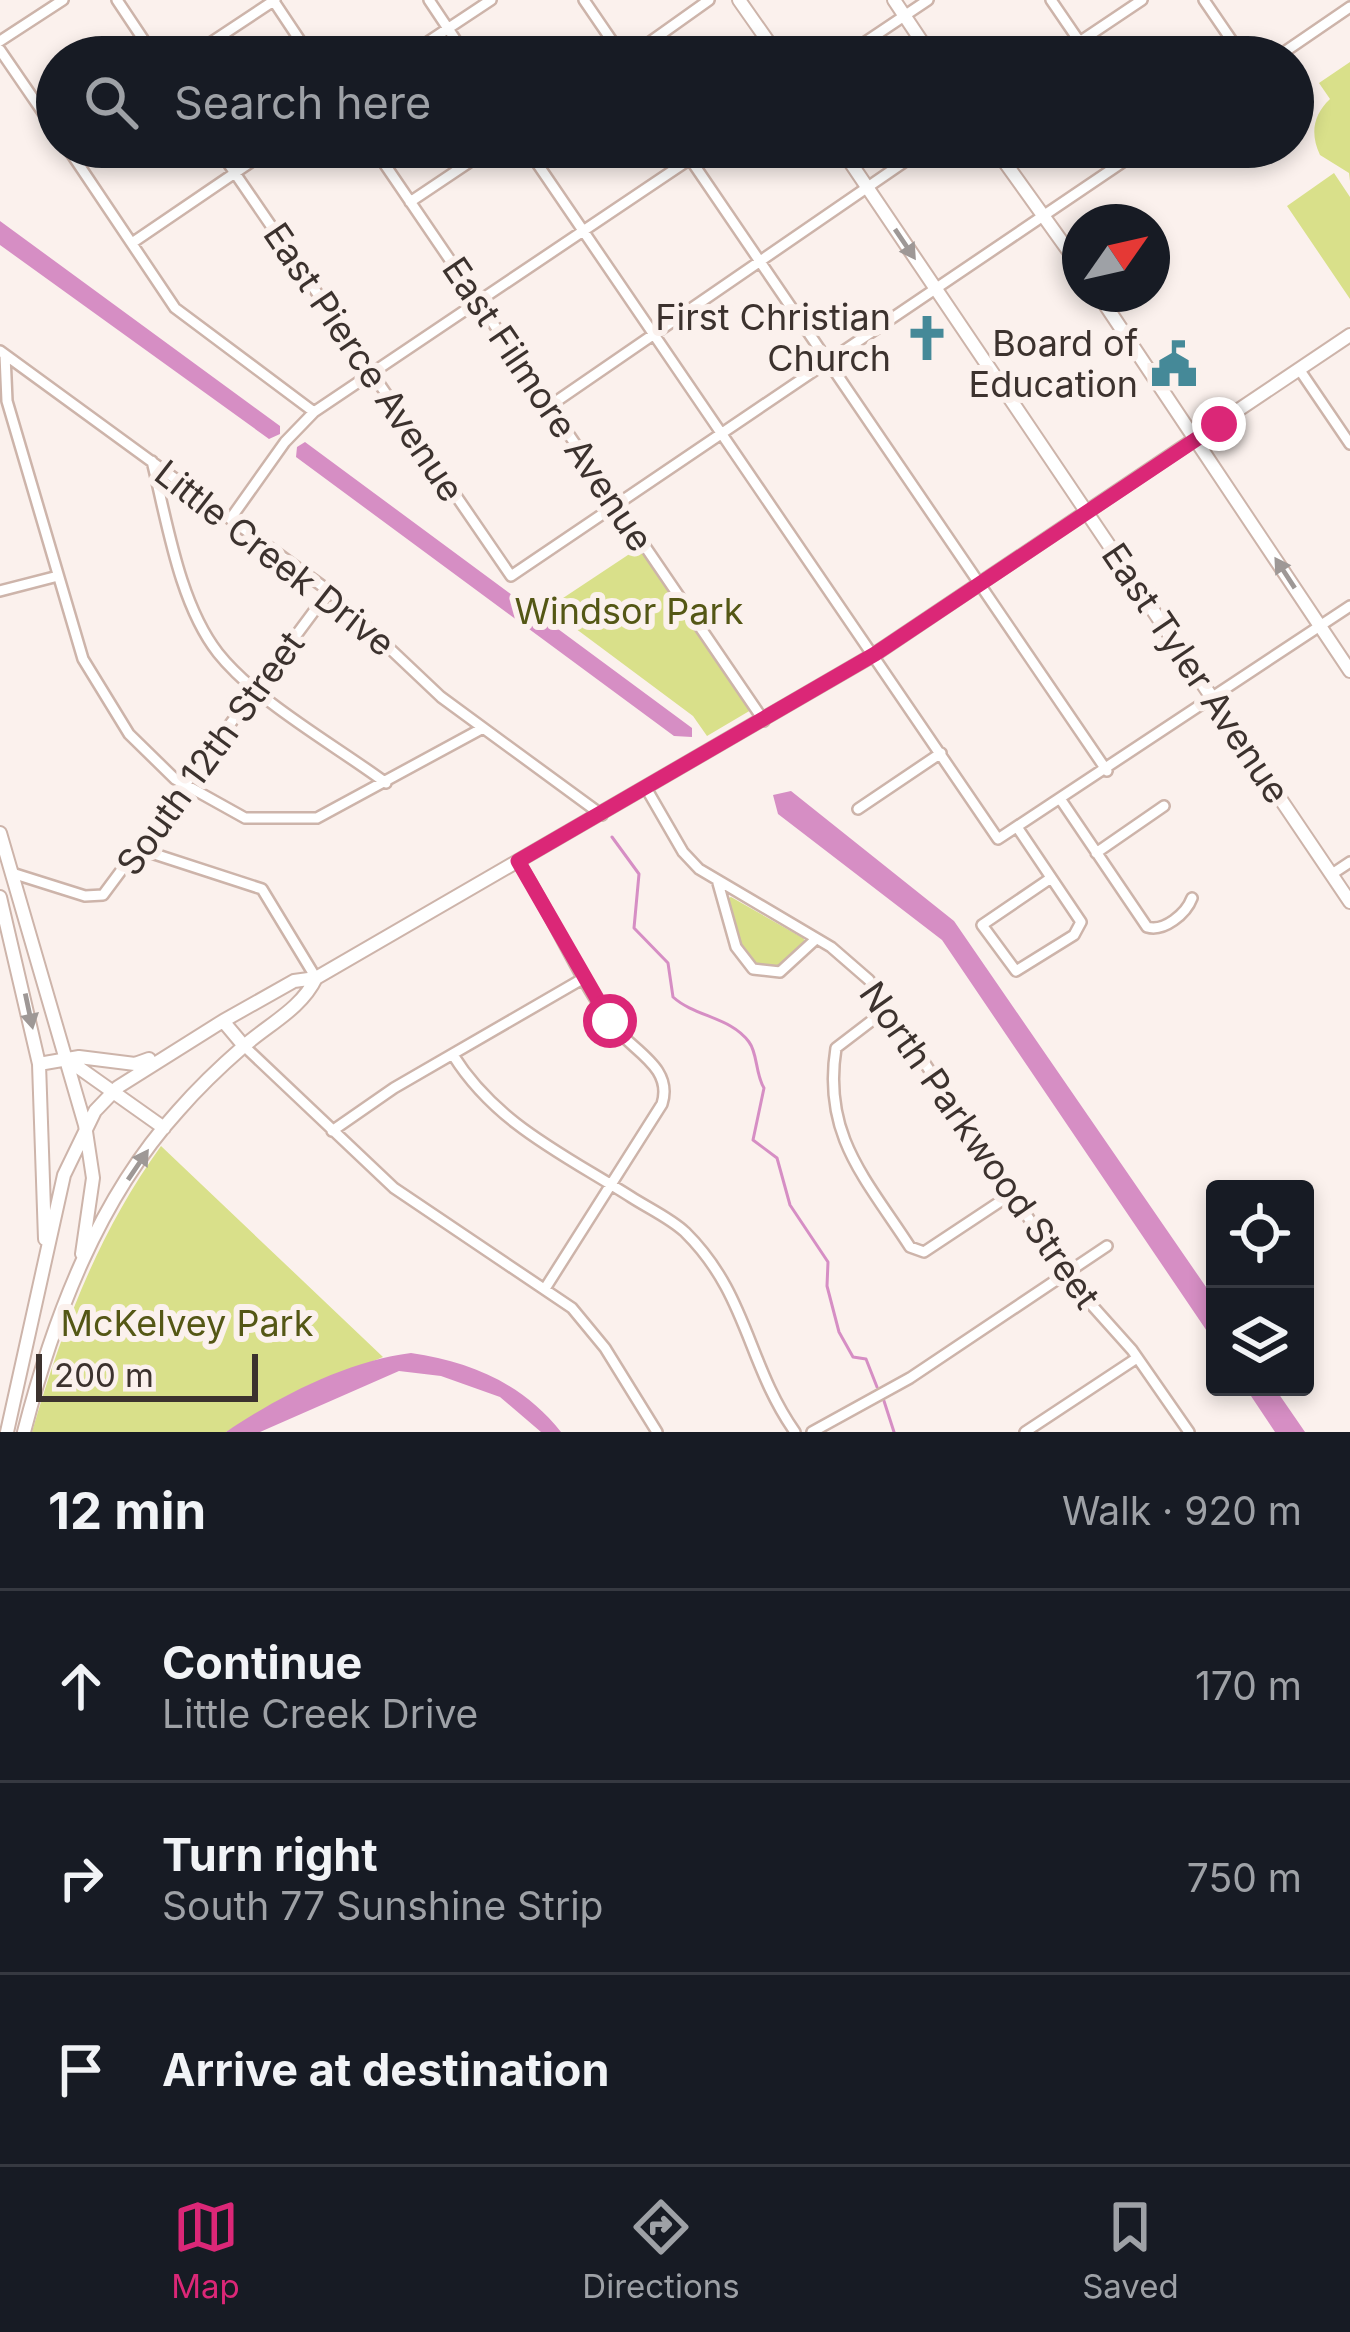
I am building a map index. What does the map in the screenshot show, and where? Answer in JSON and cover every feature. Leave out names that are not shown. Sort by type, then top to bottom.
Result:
[{"type":"main road","points":[[740,0],[765,36]]},
{"type":"main road","points":[[894,0],[918,36]]},
{"type":"main road","name":"East Tyler Avenue","points":[[854,168],[1350,902]]},
{"type":"main road","points":[[1009,168],[1062,241]]},
{"type":"main road","points":[[1110,312],[1350,670]]},
{"type":"main road","points":[[7,1432],[64,1175],[85,1125],[112,1092],[223,1021],[294,981],[316,978],[875,654],[1350,335]]},
{"type":"main road","points":[[0,833],[85,1125],[93,1178],[80,1267],[24,1432]]},
{"type":"main road","points":[[0,897],[39,1064],[45,1273]]},
{"type":"main road","points":[[80,1267],[177,1112],[244,1046],[307,998],[316,978]]},
{"type":"main road","points":[[223,1021],[244,1046]]},
{"type":"main road","points":[[39,1064],[67,1059],[142,1064],[209,1030]]},
{"type":"main road","points":[[67,1059],[164,1128]]},
{"type":"main road","points":[[130,1105],[134,1077]]},
{"type":"main road","points":[[145,1113],[177,1112]]},
{"type":"street","points":[[36,101],[0,46],[63,0]]},
{"type":"street","points":[[117,0],[141,36]]},
{"type":"street","points":[[220,36],[274,0],[297,36]]},
{"type":"street","points":[[429,0],[453,36]]},
{"type":"street","points":[[436,36],[490,0]]},
{"type":"street","points":[[584,0],[611,36]]},
{"type":"street","points":[[657,36],[709,0]]},
{"type":"street","points":[[875,36],[928,0]]},
{"type":"street","points":[[1051,0],[1075,36]]},
{"type":"street","points":[[1088,36],[1142,0]]},
{"type":"street","points":[[1204,0],[1229,36]]},
{"type":"street","points":[[1308,36],[1350,7]]},
{"type":"street","points":[[81,168],[167,297],[196,327],[314,412]]},
{"type":"street","name":"East Pierce Avenue","points":[[231,168],[511,576],[614,506]]},
{"type":"street","points":[[132,244],[243,168]]},
{"type":"street","name":"East Filmore Avenue","points":[[387,168],[764,721]]},
{"type":"street","points":[[410,202],[461,168]]},
{"type":"street","points":[[540,168],[998,839],[1350,606]]},
{"type":"street","points":[[231,518],[285,442],[314,412],[676,168]]},
{"type":"street","points":[[696,168],[1107,771]]},
{"type":"street","points":[[548,407],[896,168]]},
{"type":"street","points":[[614,506],[1114,168]]},
{"type":"street","points":[[3,353],[7,400],[74,636],[100,693],[129,734],[185,786],[245,818],[282,822],[317,818],[483,728]]},
{"type":"street","name":"Little Creek Drive","points":[[3,353],[329,591],[429,686],[602,815]]},
{"type":"street","points":[[1299,369],[1350,444]]},
{"type":"street","points":[[152,461],[203,629],[223,658],[386,783]]},
{"type":"street","points":[[0,591],[58,577]]},
{"type":"street","name":"South 12th Street","points":[[12,873],[98,898],[329,591]]},
{"type":"street","points":[[858,809],[941,754]]},
{"type":"street","name":"North Parkwood Street","points":[[646,788],[683,852],[718,883],[816,939],[860,972],[1096,1315],[1137,1358],[1189,1432]]},
{"type":"street","points":[[1060,800],[1147,927],[1162,926],[1186,909],[1192,898]]},
{"type":"street","points":[[1096,853],[1164,806]]},
{"type":"street","points":[[1017,827],[1052,878],[1081,929],[1016,970],[982,925],[1052,878]]},
{"type":"street","points":[[139,849],[262,889],[316,978]]},
{"type":"street","points":[[518,861],[610,1021],[656,1068],[666,1085],[662,1104],[546,1287]]},
{"type":"street","points":[[1332,874],[1350,862]]},
{"type":"street","points":[[718,883],[736,947],[754,969],[780,972],[816,939]]},
{"type":"street","points":[[3,917],[25,911]]},
{"type":"street","points":[[332,1131],[584,978]]},
{"type":"street","points":[[887,1009],[836,1048],[831,1094],[846,1148],[910,1247],[923,1252],[1013,1193]]},
{"type":"street","points":[[244,1046],[394,1188],[546,1287],[589,1326],[657,1432]]},
{"type":"street","points":[[453,1055],[492,1107],[681,1229],[735,1295],[760,1370],[795,1432]]},
{"type":"street","points":[[812,1432],[910,1378],[1107,1246]]},
{"type":"street","points":[[1025,1432],[1137,1358]]},
{"type":"green space","points":[[1350,62],[1350,181],[1349,173],[1320,155],[1314,132],[1330,99],[1319,83]]},
{"type":"green space","points":[[1334,173],[1350,197],[1350,299],[1287,206]]},
{"type":"green space","name":"Windsor Park","points":[[640,547],[751,710],[707,736],[693,716],[548,608]]},
{"type":"green space","points":[[731,897],[806,943],[777,969],[756,966],[740,947],[726,899]]},
{"type":"green space","name":"McKelvey Park","points":[[161,1146],[383,1357],[284,1398],[226,1432],[32,1432],[84,1283],[118,1213]]},
{"type":"shaded area","points":[[0,221],[280,426],[280,434],[269,439],[0,245]]},
{"type":"shaded area","points":[[305,442],[692,728],[692,737],[674,736],[296,457],[297,447]]},
{"type":"shaded area","points":[[791,791],[954,921],[1206,1287],[1206,1330],[942,940],[778,814],[773,795]]},
{"type":"shaded area","points":[[411,1353],[455,1362],[495,1378],[530,1401],[561,1432],[541,1432],[500,1397],[441,1376],[399,1371],[260,1432],[226,1432],[315,1382]]},
{"type":"shaded area","points":[[1251,1396],[1280,1396],[1305,1432],[1275,1432]]},
{"type":"waterway","points":[[612,837],[639,874],[634,928],[668,963],[673,997],[733,1027],[752,1047],[764,1088],[753,1140],[777,1158],[790,1205],[828,1262],[827,1286],[839,1332],[853,1357],[866,1359],[877,1387]]},
{"type":"waterway","points":[[884,1401],[894,1432]]},
{"type":"place","name":"First Christian Church","points":[[927,338]]},
{"type":"place","name":"Board of Education","points":[[1174,364]]},
{"type":"route","points":[[610,1021],[518,861],[875,654],[1219,424]]}]
